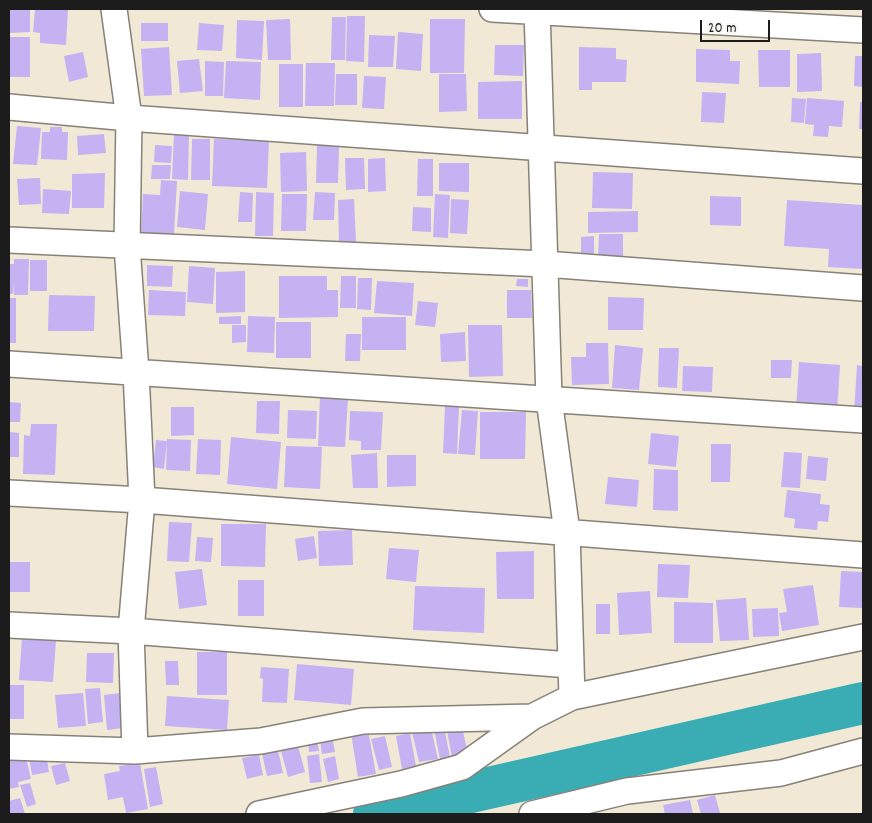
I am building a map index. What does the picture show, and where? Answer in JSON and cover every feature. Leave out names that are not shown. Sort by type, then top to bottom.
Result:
[{"type":"street","points":[[114,9],[129,118],[127,246],[136,372],[142,500],[131,631],[136,751]]},
{"type":"street","points":[[492,9],[537,10],[863,30]]},
{"type":"street","points":[[537,10],[549,400],[567,532],[572,698]]},
{"type":"street","points":[[9,107],[129,118],[863,171]]},
{"type":"street","points":[[9,240],[545,264],[863,288]]},
{"type":"street","points":[[9,364],[863,420]]},
{"type":"street","points":[[9,493],[142,500],[863,555]]},
{"type":"street","points":[[9,625],[131,631],[570,665]]},
{"type":"street","points":[[260,814],[401,784],[462,767],[532,718],[572,698],[863,637]]},
{"type":"street","points":[[9,746],[136,751],[261,742],[364,721],[532,718]]},
{"type":"street","points":[[532,814],[627,791],[781,773],[863,751]]},
{"type":"building","points":[[9,9],[30,9],[30,32],[9,33]]},
{"type":"building","points":[[35,9],[68,9],[66,45],[40,43],[40,33],[33,32]]},
{"type":"building","points":[[347,16],[365,16],[364,62],[346,61]]},
{"type":"building","points":[[332,17],[346,17],[345,60],[331,60]]},
{"type":"building","points":[[290,19],[291,60],[268,60],[266,20]]},
{"type":"building","points":[[430,19],[465,19],[464,73],[430,73]]},
{"type":"building","points":[[237,20],[264,21],[262,60],[236,58]]},
{"type":"building","points":[[141,23],[168,23],[168,41],[141,41]]},
{"type":"building","points":[[199,23],[224,25],[222,51],[197,50]]},
{"type":"building","points":[[398,32],[423,34],[421,71],[396,69]]},
{"type":"building","points":[[369,35],[395,36],[393,67],[368,67]]},
{"type":"building","points":[[9,37],[30,37],[30,77],[9,77]]},
{"type":"building","points":[[495,45],[524,45],[523,76],[494,75]]},
{"type":"building","points":[[169,47],[172,95],[144,96],[141,49]]},
{"type":"building","points":[[579,47],[616,48],[616,59],[627,60],[626,82],[592,82],[592,90],[579,90]]},
{"type":"building","points":[[696,49],[730,50],[730,61],[740,61],[739,84],[696,82]]},
{"type":"building","points":[[758,50],[790,50],[790,87],[759,87]]},
{"type":"building","points":[[83,52],[88,77],[69,82],[64,56]]},
{"type":"building","points":[[821,53],[822,91],[797,92],[797,54]]},
{"type":"building","points":[[855,56],[863,56],[863,87],[854,86]]},
{"type":"building","points":[[199,59],[203,91],[180,93],[177,61]]},
{"type":"building","points":[[205,61],[224,62],[223,96],[205,96]]},
{"type":"building","points":[[226,61],[261,62],[260,100],[224,98]]},
{"type":"building","points":[[306,63],[335,63],[334,106],[305,106]]},
{"type":"building","points":[[279,64],[303,64],[303,107],[279,107]]},
{"type":"building","points":[[336,74],[357,74],[357,105],[335,105]]},
{"type":"building","points":[[439,74],[466,74],[467,111],[439,112]]},
{"type":"building","points":[[364,76],[386,77],[384,109],[362,108]]},
{"type":"building","points":[[522,81],[522,119],[478,119],[478,82]]},
{"type":"building","points":[[702,92],[726,93],[724,123],[701,122]]},
{"type":"building","points":[[792,98],[806,99],[804,123],[791,122]]},
{"type":"building","points":[[807,98],[844,101],[842,127],[829,126],[828,137],[813,136],[814,125],[805,124]]},
{"type":"building","points":[[860,102],[863,102],[863,129],[859,129]]},
{"type":"building","points":[[17,126],[41,128],[37,165],[13,164]]},
{"type":"building","points":[[50,127],[62,127],[62,132],[68,132],[67,160],[41,159],[42,132],[50,132]]},
{"type":"building","points":[[174,133],[189,134],[188,180],[172,179]]},
{"type":"building","points":[[104,134],[106,153],[78,155],[77,136]]},
{"type":"building","points":[[192,139],[210,139],[210,180],[191,180]]},
{"type":"building","points":[[214,139],[269,140],[267,188],[212,186]]},
{"type":"building","points":[[155,145],[172,146],[171,163],[154,162]]},
{"type":"building","points":[[317,145],[339,146],[338,183],[316,183]]},
{"type":"building","points":[[306,152],[307,191],[281,192],[280,153]]},
{"type":"building","points":[[345,158],[364,158],[365,189],[346,190]]},
{"type":"building","points":[[385,158],[386,191],[368,192],[368,159]]},
{"type":"building","points":[[418,159],[433,159],[433,196],[417,196]]},
{"type":"building","points":[[439,163],[469,163],[469,192],[439,191]]},
{"type":"building","points":[[152,165],[171,165],[170,179],[151,179]]},
{"type":"building","points":[[593,172],[633,173],[632,209],[592,208]]},
{"type":"building","points":[[105,173],[104,208],[72,208],[72,174]]},
{"type":"building","points":[[40,178],[41,204],[19,205],[17,179]]},
{"type":"building","points":[[161,180],[177,181],[174,234],[141,233],[143,194],[160,195]]},
{"type":"building","points":[[43,189],[71,191],[69,214],[42,213]]},
{"type":"building","points":[[180,191],[208,194],[205,230],[177,227]]},
{"type":"building","points":[[240,192],[253,193],[252,222],[238,222]]},
{"type":"building","points":[[256,192],[274,193],[273,236],[255,236]]},
{"type":"building","points":[[315,192],[335,193],[334,220],[313,220]]},
{"type":"building","points":[[282,194],[307,194],[306,231],[281,231]]},
{"type":"building","points":[[435,194],[450,195],[448,238],[433,237]]},
{"type":"building","points":[[710,196],[741,197],[741,226],[710,225]]},
{"type":"building","points":[[354,199],[356,242],[339,243],[338,200]]},
{"type":"building","points":[[451,199],[469,200],[467,234],[450,233]]},
{"type":"building","points":[[787,200],[863,205],[863,269],[828,267],[829,249],[784,246]]},
{"type":"building","points":[[413,207],[431,208],[431,232],[412,231]]},
{"type":"building","points":[[638,211],[638,232],[588,233],[588,212]]},
{"type":"building","points":[[599,234],[623,234],[623,257],[598,257]]},
{"type":"building","points":[[594,236],[594,255],[581,255],[581,237]]},
{"type":"building","points":[[14,259],[29,259],[28,295],[14,295],[14,283],[13,294],[9,294],[9,264],[14,264]]},
{"type":"building","points":[[30,260],[47,260],[47,291],[30,291]]},
{"type":"building","points":[[147,265],[173,266],[172,287],[147,286]]},
{"type":"building","points":[[189,266],[215,268],[213,304],[187,302]]},
{"type":"building","points":[[245,271],[245,312],[216,313],[216,272]]},
{"type":"building","points":[[279,276],[327,276],[327,290],[338,290],[338,317],[279,318]]},
{"type":"building","points":[[341,276],[356,276],[356,308],[340,308]]},
{"type":"building","points":[[358,278],[372,278],[371,310],[357,309]]},
{"type":"building","points":[[517,279],[528,279],[528,287],[516,286]]},
{"type":"building","points":[[377,281],[414,283],[412,316],[374,313]]},
{"type":"building","points":[[149,290],[186,292],[185,316],[148,315]]},
{"type":"building","points":[[507,290],[531,290],[532,318],[507,318]]},
{"type":"building","points":[[49,295],[95,296],[94,331],[48,331]]},
{"type":"building","points":[[608,297],[644,298],[643,330],[608,330]]},
{"type":"building","points":[[9,298],[16,298],[16,343],[9,343]]},
{"type":"building","points":[[418,301],[438,303],[435,327],[415,325]]},
{"type":"building","points":[[241,316],[241,324],[219,324],[219,317]]},
{"type":"building","points":[[248,316],[275,317],[274,353],[247,352]]},
{"type":"building","points":[[362,317],[406,317],[406,350],[362,350]]},
{"type":"building","points":[[276,322],[311,322],[311,358],[276,358]]},
{"type":"building","points":[[232,325],[246,325],[246,342],[232,343]]},
{"type":"building","points":[[468,325],[502,325],[503,376],[469,377]]},
{"type":"building","points":[[465,332],[466,361],[441,362],[440,334]]},
{"type":"building","points":[[346,334],[361,334],[360,361],[345,361]]},
{"type":"building","points":[[586,343],[608,343],[609,384],[572,385],[571,357],[586,357]]},
{"type":"building","points":[[615,345],[643,348],[639,390],[612,388]]},
{"type":"building","points":[[659,348],[679,348],[677,388],[658,387]]},
{"type":"building","points":[[771,360],[792,360],[791,378],[771,378]]},
{"type":"building","points":[[799,362],[840,365],[837,412],[796,410]]},
{"type":"building","points":[[857,365],[863,366],[863,413],[854,412]]},
{"type":"building","points":[[683,366],[713,367],[712,392],[682,391]]},
{"type":"building","points":[[320,396],[348,398],[345,447],[318,446]]},
{"type":"building","points":[[257,401],[280,401],[279,434],[256,433]]},
{"type":"building","points":[[9,402],[21,403],[20,422],[9,422]]},
{"type":"building","points":[[445,406],[459,407],[457,454],[443,453]]},
{"type":"building","points":[[171,407],[194,407],[194,435],[171,436]]},
{"type":"building","points":[[288,410],[317,411],[316,439],[287,438]]},
{"type":"building","points":[[462,410],[478,411],[475,455],[458,454]]},
{"type":"building","points":[[350,411],[383,412],[381,450],[361,450],[361,441],[349,440]]},
{"type":"building","points":[[480,412],[526,412],[525,459],[480,459]]},
{"type":"building","points":[[31,424],[57,424],[55,475],[23,474],[24,435],[30,436]]},
{"type":"building","points":[[9,432],[19,433],[19,457],[9,457]]},
{"type":"building","points":[[651,433],[679,436],[676,467],[648,464]]},
{"type":"building","points":[[231,437],[281,442],[277,489],[227,484]]},
{"type":"building","points":[[167,439],[191,440],[190,471],[166,470]]},
{"type":"building","points":[[198,439],[221,440],[220,475],[196,474]]},
{"type":"building","points":[[156,440],[167,441],[164,469],[153,467]]},
{"type":"building","points":[[711,444],[731,444],[730,482],[711,482]]},
{"type":"building","points":[[286,446],[322,447],[320,489],[284,487]]},
{"type":"building","points":[[784,452],[802,453],[800,488],[781,487]]},
{"type":"building","points":[[377,453],[378,488],[353,488],[351,455]]},
{"type":"building","points":[[387,455],[416,455],[416,486],[387,487]]},
{"type":"building","points":[[808,456],[828,458],[826,481],[806,479]]},
{"type":"building","points":[[654,469],[678,470],[678,511],[653,510]]},
{"type":"building","points":[[608,477],[639,480],[637,507],[605,504]]},
{"type":"building","points":[[787,490],[821,494],[820,504],[830,505],[828,522],[818,521],[817,530],[794,528],[795,519],[784,517]]},
{"type":"building","points":[[169,522],[192,523],[189,562],[167,561]]},
{"type":"building","points":[[221,524],[266,524],[265,567],[221,566]]},
{"type":"building","points":[[352,530],[353,565],[319,566],[318,531]]},
{"type":"building","points":[[314,536],[317,558],[298,561],[295,539]]},
{"type":"building","points":[[197,537],[213,538],[211,562],[195,561]]},
{"type":"building","points":[[389,548],[419,550],[416,582],[386,579]]},
{"type":"building","points":[[534,551],[534,599],[497,599],[496,552]]},
{"type":"building","points":[[9,562],[30,562],[30,592],[9,592]]},
{"type":"building","points":[[658,564],[690,565],[688,598],[657,597]]},
{"type":"building","points":[[202,569],[207,605],[179,609],[175,572]]},
{"type":"building","points":[[841,571],[863,572],[863,608],[839,607]]},
{"type":"building","points":[[238,580],[264,580],[264,616],[238,616]]},
{"type":"building","points":[[813,585],[819,625],[782,631],[779,613],[787,612],[783,589]]},
{"type":"building","points":[[415,586],[485,588],[484,633],[413,630]]},
{"type":"building","points":[[650,591],[652,633],[619,635],[617,593]]},
{"type":"building","points":[[746,598],[749,640],[720,641],[716,600]]},
{"type":"building","points":[[674,602],[713,603],[713,643],[674,643]]},
{"type":"building","points":[[596,604],[610,604],[610,634],[596,634]]},
{"type":"building","points":[[778,608],[779,636],[753,637],[752,609]]},
{"type":"building","points":[[22,638],[56,640],[53,682],[19,680]]},
{"type":"building","points":[[197,652],[227,652],[227,695],[197,695]]},
{"type":"building","points":[[87,653],[114,653],[113,683],[86,682]]},
{"type":"building","points":[[165,661],[178,661],[179,685],[166,685]]},
{"type":"building","points":[[297,664],[354,669],[351,705],[294,700]]},
{"type":"building","points":[[261,667],[289,669],[287,703],[262,702],[263,679],[260,678]]},
{"type":"building","points":[[9,685],[24,685],[24,719],[9,719]]},
{"type":"building","points":[[100,688],[103,722],[88,724],[85,689]]},
{"type":"building","points":[[83,693],[86,726],[58,728],[55,695]]},
{"type":"building","points":[[120,693],[123,728],[107,730],[104,695]]},
{"type":"building","points":[[167,696],[229,700],[227,730],[165,726]]},
{"type":"building","points":[[444,727],[450,757],[440,759],[434,729]]},
{"type":"building","points":[[462,727],[468,754],[452,757],[447,731]]},
{"type":"building","points":[[431,728],[438,759],[419,762],[412,732]]},
{"type":"building","points":[[368,730],[376,774],[358,777],[351,733]]},
{"type":"building","points":[[331,731],[335,752],[322,754],[319,733]]},
{"type":"building","points":[[410,733],[416,766],[402,769],[396,736]]},
{"type":"building","points":[[316,734],[319,751],[309,752],[307,736]]},
{"type":"building","points":[[385,736],[392,767],[379,770],[371,739]]},
{"type":"building","points":[[298,746],[305,772],[288,777],[281,751]]},
{"type":"building","points":[[278,750],[283,773],[267,776],[262,753]]},
{"type":"building","points":[[25,753],[31,779],[18,782],[19,787],[9,789],[9,757]]},
{"type":"building","points":[[46,754],[49,772],[32,775],[29,758]]},
{"type":"building","points":[[319,754],[322,782],[310,783],[307,756]]},
{"type":"building","points":[[259,755],[263,775],[247,779],[242,758]]},
{"type":"building","points":[[335,756],[339,779],[328,782],[323,759]]},
{"type":"building","points":[[65,763],[70,781],[56,785],[51,766]]},
{"type":"building","points":[[140,763],[148,809],[126,813],[123,797],[108,800],[104,774],[120,771],[119,766]]},
{"type":"building","points":[[156,767],[163,804],[150,807],[144,769]]},
{"type":"building","points":[[30,783],[36,804],[27,807],[20,785]]},
{"type":"building","points":[[715,795],[720,813],[701,814],[697,800]]},
{"type":"building","points":[[20,798],[25,814],[9,814],[9,801]]},
{"type":"building","points":[[690,800],[693,814],[665,814],[663,805]]},
{"type":"waterway","points":[[374,814],[863,703]]}]
